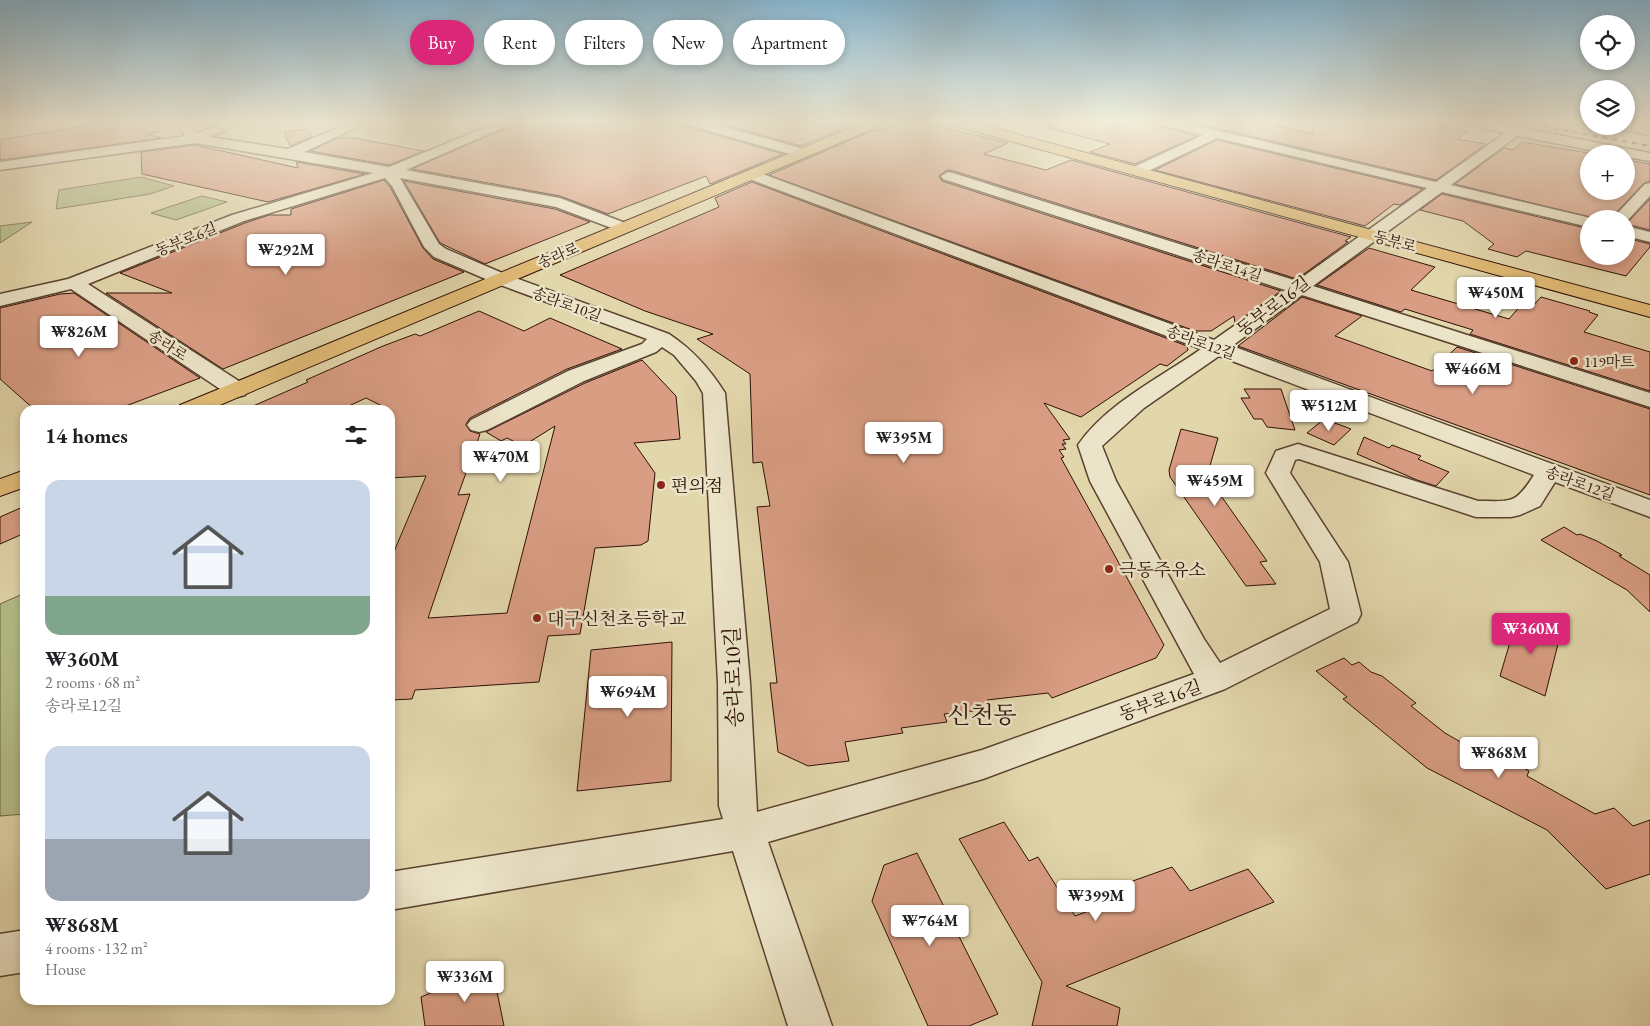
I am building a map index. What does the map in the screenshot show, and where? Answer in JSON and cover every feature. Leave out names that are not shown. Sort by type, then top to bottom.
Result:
[{"type":"main road","name":"송라로","points":[[200,405],[622,227],[766,169]]},
{"type":"main road","name":"동부로","points":[[1135,169],[1650,311]]},
{"type":"main road","points":[[0,488],[20,480]]},
{"type":"street","points":[[368,169],[560,203],[622,227]]},
{"type":"street","name":"동부로6길","points":[[0,300],[74,283],[238,218],[398,169]]},
{"type":"street","points":[[1365,169],[1580,220]]},
{"type":"street","name":"동부로16길","points":[[395,890],[745,832],[984,764],[1214,680],[1193,647],[1103,482],[1090,445],[1120,414],[1216,348],[1370,234],[1463,169]]},
{"type":"street","name":"송라로10길","points":[[388,173],[398,184],[432,247],[440,253],[501,279],[662,338],[681,351],[705,378],[714,392],[734,683],[736,806],[810,1026]]},
{"type":"street","name":"송라로12길","points":[[752,175],[1650,509]]},
{"type":"street","name":"송라로14길","points":[[948,176],[1650,400]]},
{"type":"street","points":[[1628,210],[1650,186]]},
{"type":"street","points":[[1635,233],[1650,236]]},
{"type":"street","name":"송라로","points":[[74,283],[237,390]]},
{"type":"street","points":[[479,425],[576,376],[649,348],[662,338]]},
{"type":"street","points":[[1214,680],[1346,614],[1334,562],[1278,473],[1285,456],[1298,451],[1476,509],[1511,509],[1531,500],[1549,471]]},
{"type":"street","points":[[0,955],[20,952]]},
{"type":"green space","points":[[141,177],[174,186],[150,194],[56,209],[59,190]]},
{"type":"green space","points":[[202,196],[227,202],[176,220],[151,213]]},
{"type":"green space","points":[[32,222],[0,243],[0,226]]},
{"type":"green space","points":[[20,595],[20,814],[0,816],[0,604]]},
{"type":"building","points":[[142,169],[336,169],[365,174],[268,202],[142,174]]},
{"type":"building","points":[[412,169],[747,169],[710,184],[706,176],[608,214],[560,196]]},
{"type":"building","points":[[783,169],[1103,169],[1351,237],[1345,241],[1348,242],[1297,279],[954,171],[947,170],[939,176],[942,181],[1281,291],[1235,323],[1234,316],[1211,331],[1195,331],[769,175]]},
{"type":"building","points":[[1338,169],[1423,189],[1400,205],[1394,204],[1365,226],[1155,170]]},
{"type":"building","points":[[1389,169],[1451,169],[1436,180]]},
{"type":"building","points":[[1476,169],[1580,169],[1580,200],[1628,200],[1618,210],[1580,210],[1580,215],[1455,184]]},
{"type":"building","points":[[1635,169],[1650,169],[1650,181],[1644,183],[1635,193]]},
{"type":"building","points":[[384,180],[390,187],[423,248],[433,259],[464,272],[223,369],[106,293],[172,293],[120,273],[245,223],[269,215],[291,215],[291,209]]},
{"type":"building","points":[[404,181],[555,209],[590,222],[485,264],[440,243]]},
{"type":"building","points":[[752,182],[1187,346],[1188,350],[1167,366],[1160,364],[1081,417],[1044,403],[1070,439],[1063,440],[1066,444],[1062,444],[1066,449],[1059,450],[1064,457],[1061,458],[1164,645],[1156,658],[1052,698],[1048,693],[987,700],[991,709],[944,714],[947,722],[901,728],[903,733],[845,742],[849,761],[808,766],[778,752],[770,683],[777,683],[757,507],[770,506],[762,462],[753,463],[750,374],[697,339],[713,334],[645,311],[560,275],[719,207],[715,198]]},
{"type":"building","points":[[1442,194],[1580,227],[1580,264],[1526,251],[1517,257],[1488,249],[1494,244],[1463,221],[1420,210]]},
{"type":"building","points":[[1650,199],[1650,230],[1635,226],[1635,215]]},
{"type":"building","points":[[1635,240],[1650,244],[1650,247],[1626,276],[1582,265],[1635,265]]},
{"type":"building","points":[[1369,248],[1435,267],[1411,290],[1509,319],[1522,304],[1532,307],[1541,297],[1598,315],[1584,332],[1650,352],[1650,391],[1470,334],[1473,330],[1405,309],[1401,312],[1317,285]]},
{"type":"building","points":[[74,293],[200,378],[128,405],[29,405],[0,379],[0,308],[60,294]]},
{"type":"building","points":[[1302,297],[1362,316],[1335,336],[1432,371],[1457,347],[1650,409],[1650,495],[1238,346]]},
{"type":"building","points":[[479,311],[524,331],[550,318],[622,349],[567,369],[470,418],[466,424],[470,431],[480,434],[458,495],[470,494],[428,618],[507,613],[555,426],[523,446],[507,438],[501,441],[486,432],[585,383],[642,360],[676,396],[680,439],[634,443],[655,473],[648,541],[641,545],[595,548],[580,634],[548,636],[539,682],[415,690],[412,699],[395,700],[395,549],[426,476],[395,478],[395,405],[380,405],[366,398],[351,405],[255,405],[383,346],[415,334],[420,336]]},
{"type":"building","points":[[1244,389],[1281,389],[1295,430],[1267,427],[1262,419],[1254,419],[1241,398],[1250,398]]},
{"type":"building","points":[[1324,419],[1351,429],[1334,445],[1307,433]]},
{"type":"building","points":[[1181,429],[1218,438],[1207,476],[1267,561],[1260,562],[1276,584],[1246,586],[1170,477],[1169,470]]},
{"type":"building","points":[[1364,437],[1389,448],[1392,445],[1421,456],[1418,459],[1449,472],[1436,486],[1417,480],[1357,454]]},
{"type":"building","points":[[20,508],[20,535],[0,544],[0,517]]},
{"type":"building","points":[[1564,527],[1577,535],[1580,534],[1597,541],[1622,555],[1619,556],[1650,575],[1650,612],[1627,590],[1541,540]]},
{"type":"building","points":[[1518,615],[1561,632],[1545,696],[1500,676]]},
{"type":"building","points":[[672,642],[671,781],[577,791],[591,650]]},
{"type":"building","points":[[1344,658],[1352,665],[1359,662],[1371,672],[1382,676],[1416,703],[1411,706],[1445,733],[1464,744],[1466,741],[1476,746],[1478,743],[1529,771],[1527,776],[1595,814],[1614,808],[1633,826],[1650,820],[1650,874],[1606,889],[1547,830],[1427,768],[1343,699],[1347,697],[1316,671]]},
{"type":"building","points":[[1004,822],[1029,861],[1038,857],[1075,916],[1123,898],[1116,887],[1172,867],[1190,891],[1248,869],[1274,902],[1066,986],[1120,1008],[1117,1026],[1032,1026],[1042,982],[959,839]]},
{"type":"building","points":[[917,853],[998,1014],[969,1026],[928,1026],[872,901],[884,865]]},
{"type":"building","points":[[492,967],[504,1026],[425,1026],[421,997]]},
{"type":"place","name":"119마트","points":[[1574,361]]},
{"type":"place","name":"편의점","points":[[661,485]]},
{"type":"place","name":"극동주유소","points":[[1109,569]]},
{"type":"place","name":"대구신천초등학교","points":[[537,618]]},
{"type":"district","name":"신천동","points":[[982,714]]}]
